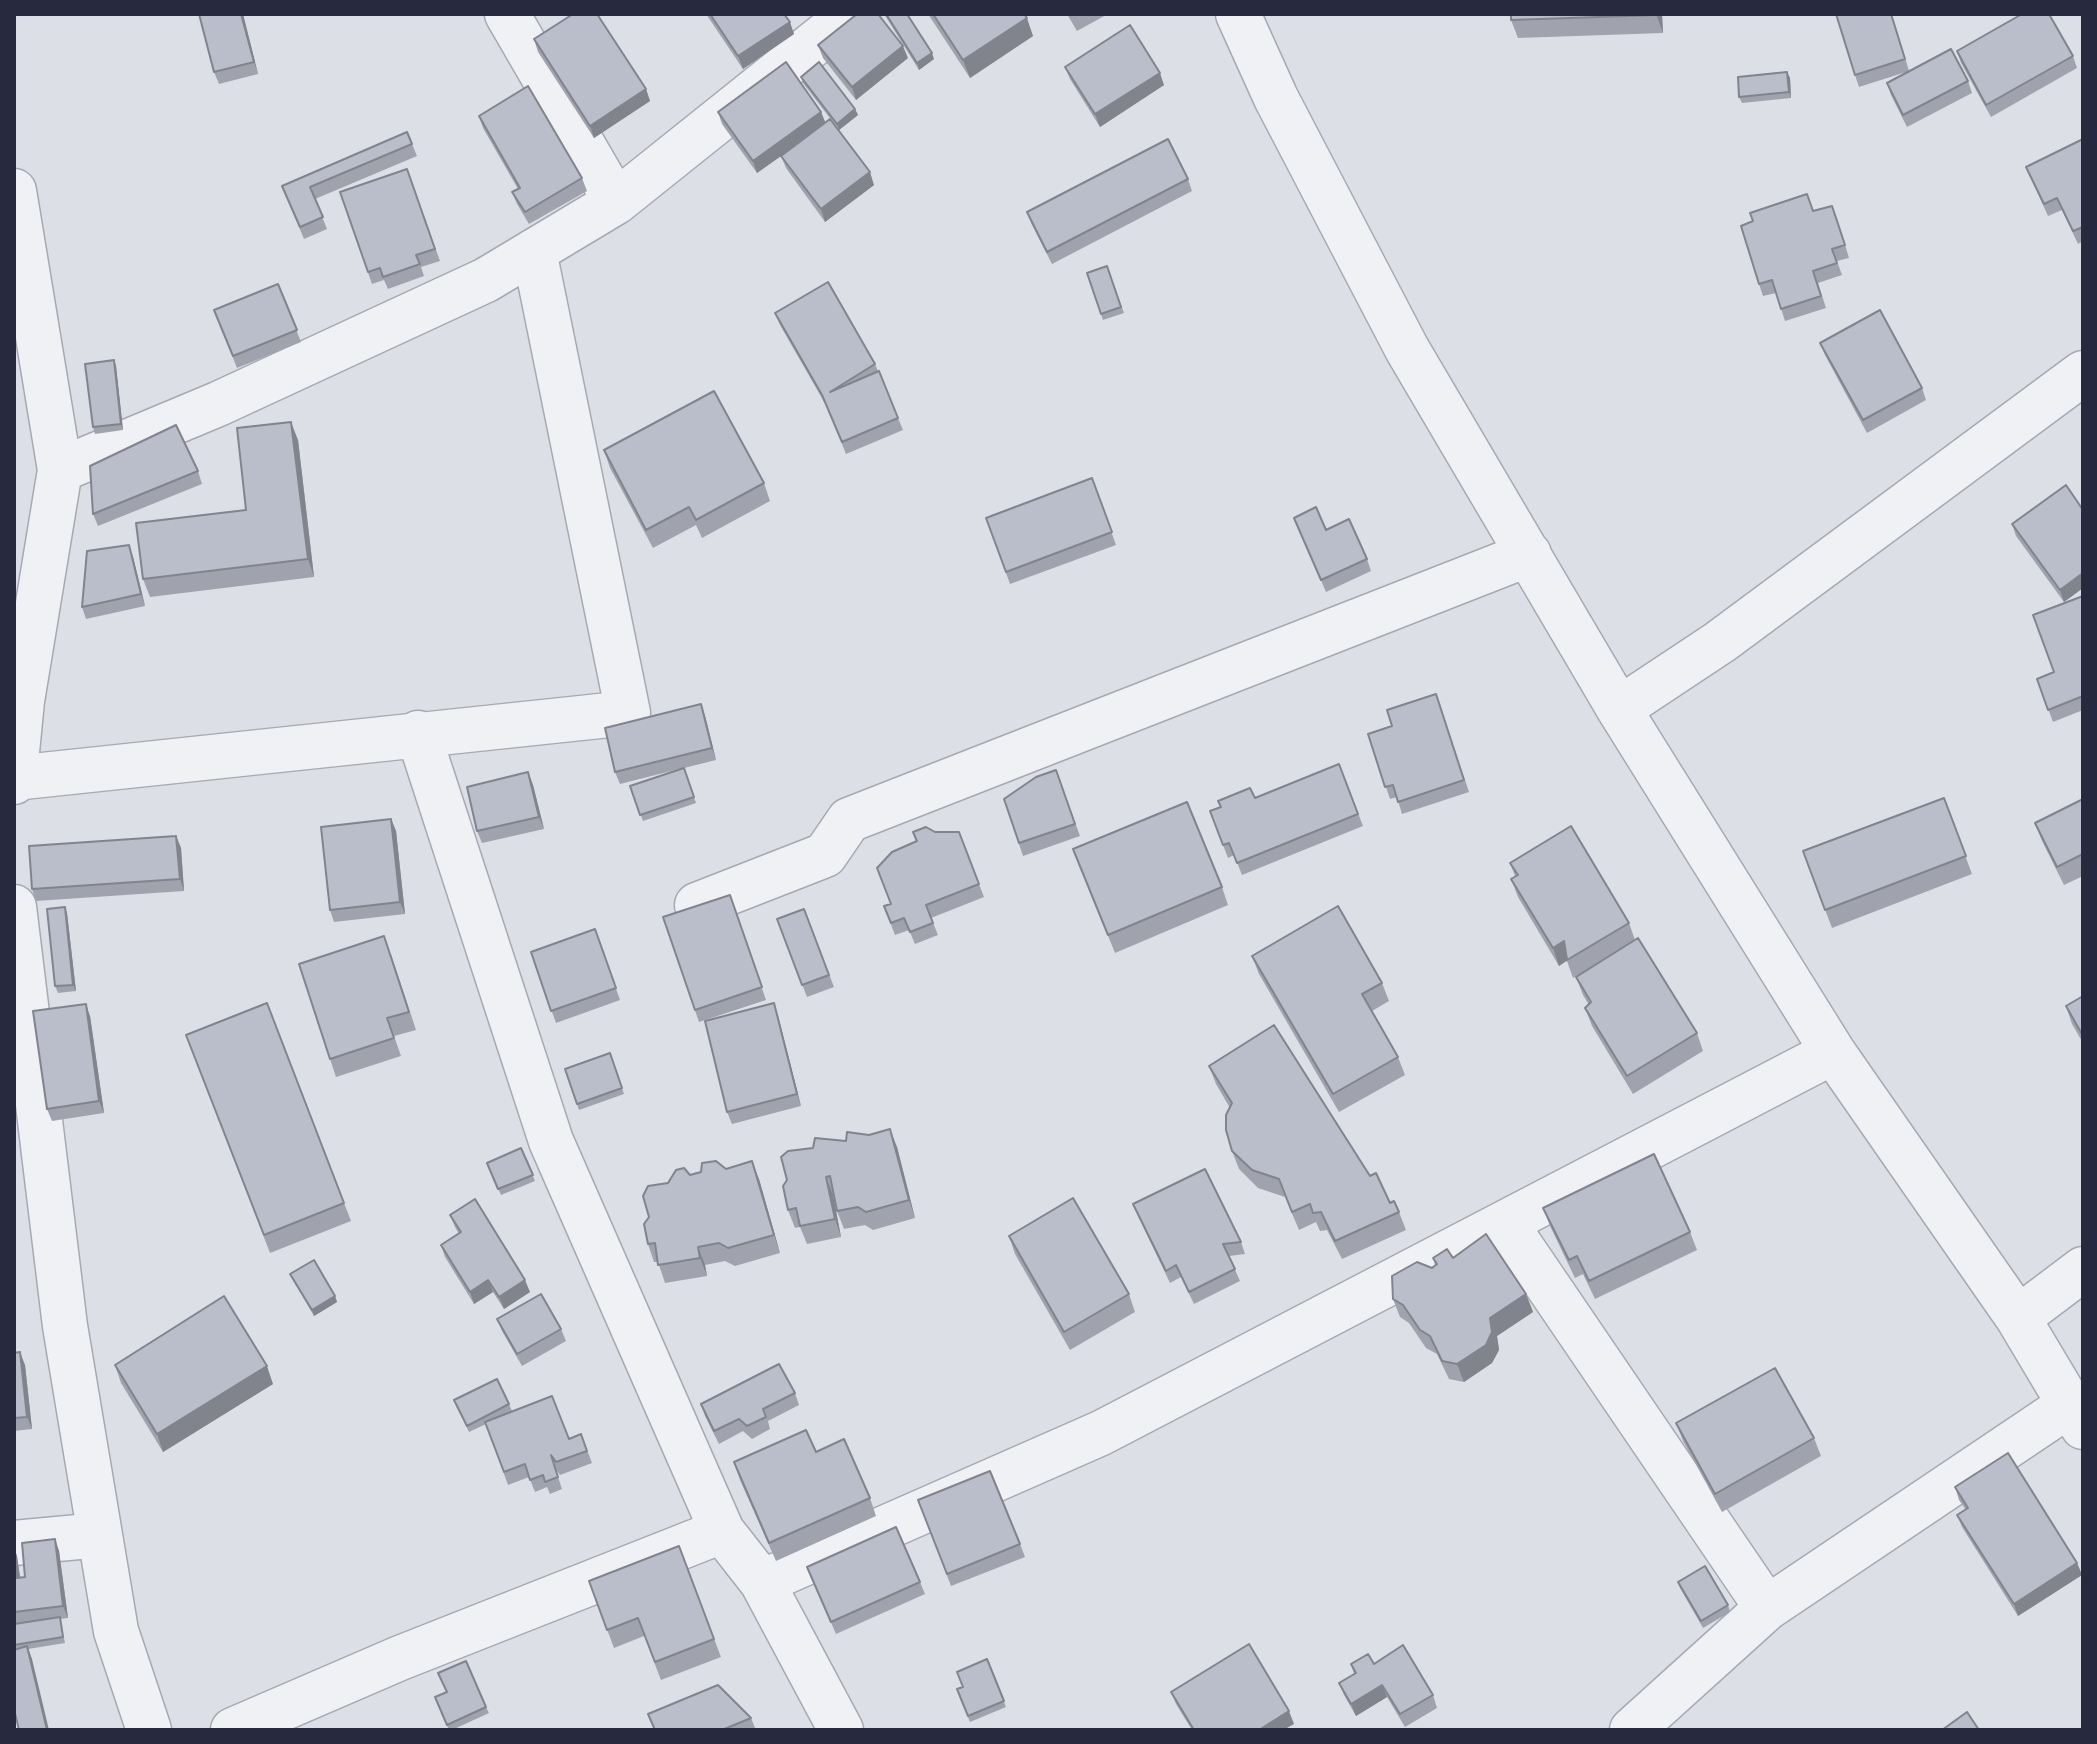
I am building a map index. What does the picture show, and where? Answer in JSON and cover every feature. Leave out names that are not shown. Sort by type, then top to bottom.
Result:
[{"type":"street","points":[[507,14],[616,202]]},
{"type":"street","points":[[60,470],[218,404],[486,280],[616,202],[851,14]]},
{"type":"street","points":[[1238,14],[1276,98],[1407,349],[1619,709],[1833,1052],[2018,1318],[2076,1416],[1767,1608],[1632,1730]]},
{"type":"street","points":[[14,191],[60,470],[18,701],[14,780],[418,733],[628,713],[534,251]]},
{"type":"street","points":[[1619,709],[1720,642],[2083,373]]},
{"type":"street","points":[[697,905],[825,855],[849,820],[1529,554]]},
{"type":"street","points":[[418,733],[551,1141],[722,1531],[762,1582],[841,1730]]},
{"type":"street","points":[[14,907],[65,1326],[116,1631],[149,1730]]},
{"type":"street","points":[[762,1582],[1101,1433],[1833,1052]]},
{"type":"street","points":[[1505,1223],[1767,1608]]},
{"type":"street","points":[[2018,1318],[2083,1269]]},
{"type":"street","points":[[233,1730],[400,1658],[722,1531]]},
{"type":"street","points":[[14,1543],[100,1535]]},
{"type":"building","points":[[199,14],[241,14],[254,62],[214,72]]},
{"type":"building","points":[[573,14],[597,14],[646,89],[590,126],[534,39]]},
{"type":"building","points":[[710,14],[784,14],[790,22],[738,56]]},
{"type":"building","points":[[857,14],[878,14],[903,46],[852,87],[818,45]]},
{"type":"building","points":[[886,14],[907,14],[932,53],[917,63]]},
{"type":"building","points":[[933,14],[1024,14],[1027,18],[963,60]]},
{"type":"building","points":[[1511,14],[1656,14],[1656,15],[1511,20]]},
{"type":"building","points":[[1836,14],[1891,14],[1905,59],[1855,75]]},
{"type":"building","points":[[2022,14],[2049,14],[2073,56],[1986,105],[1957,51]]},
{"type":"building","points":[[1130,25],[1160,73],[1095,114],[1065,67]]},
{"type":"building","points":[[1951,49],[1968,81],[1903,115],[1887,83]]},
{"type":"building","points":[[786,62],[821,112],[753,161],[718,112]]},
{"type":"building","points":[[819,62],[855,109],[837,124],[801,77]]},
{"type":"building","points":[[1787,72],[1789,92],[1739,97],[1738,77]]},
{"type":"building","points":[[528,86],[582,178],[525,212],[512,192],[520,188],[479,116]]},
{"type":"building","points":[[830,119],[870,172],[821,209],[781,156]]},
{"type":"building","points":[[407,132],[412,144],[310,187],[323,217],[300,227],[282,186]]},
{"type":"building","points":[[1168,139],[1188,179],[1047,252],[1027,212]]},
{"type":"building","points":[[2083,139],[2083,227],[2073,231],[2057,198],[2044,204],[2026,167]]},
{"type":"building","points":[[407,169],[435,249],[416,255],[420,264],[383,277],[380,268],[368,272],[340,192]]},
{"type":"building","points":[[1807,194],[1813,211],[1832,206],[1845,245],[1832,249],[1837,263],[1813,271],[1821,296],[1781,309],[1772,280],[1759,284],[1741,226],[1753,221],[1750,213]]},
{"type":"building","points":[[1107,266],[1121,307],[1101,314],[1087,273]]},
{"type":"building","points":[[828,282],[875,364],[830,392],[879,371],[898,418],[842,442],[822,395],[775,313]]},
{"type":"building","points":[[278,284],[297,330],[233,356],[214,310]]},
{"type":"building","points":[[1880,310],[1922,388],[1863,420],[1820,343]]},
{"type":"building","points":[[114,360],[121,424],[93,427],[85,364]]},
{"type":"building","points":[[714,391],[764,483],[696,520],[689,507],[646,530],[604,450]]},
{"type":"building","points":[[291,422],[308,559],[143,579],[136,523],[246,510],[237,428]]},
{"type":"building","points":[[176,425],[198,471],[93,514],[90,466]]},
{"type":"building","points":[[1092,478],[1112,532],[1006,572],[986,518]]},
{"type":"building","points":[[2066,485],[2083,510],[2083,573],[2060,590],[2012,524]]},
{"type":"building","points":[[1316,507],[1326,530],[1349,519],[1367,559],[1321,580],[1294,518]]},
{"type":"building","points":[[129,545],[141,594],[82,607],[87,551]]},
{"type":"building","points":[[2083,596],[2083,696],[2048,710],[2037,679],[2054,672],[2033,615]]},
{"type":"building","points":[[1436,694],[1464,780],[1398,802],[1393,785],[1385,787],[1368,734],[1392,726],[1387,710]]},
{"type":"building","points":[[701,704],[712,748],[615,772],[605,728]]},
{"type":"building","points":[[1339,764],[1358,814],[1237,863],[1229,843],[1223,845],[1210,811],[1221,807],[1218,801],[1250,788],[1255,798]]},
{"type":"building","points":[[684,768],[694,797],[640,815],[630,786]]},
{"type":"building","points":[[1056,770],[1075,824],[1019,843],[1004,799],[1036,777]]},
{"type":"building","points":[[528,772],[539,817],[477,831],[467,787]]},
{"type":"building","points":[[1944,798],[1966,856],[1825,910],[1803,851]]},
{"type":"building","points":[[2083,799],[2083,854],[2057,867],[2035,823]]},
{"type":"building","points":[[1187,802],[1222,887],[1108,935],[1073,849]]},
{"type":"building","points":[[391,819],[400,902],[330,910],[321,827]]},
{"type":"building","points":[[1571,826],[1629,923],[1567,960],[1564,941],[1553,948],[1511,879],[1518,875],[1510,863]]},
{"type":"building","points":[[926,827],[935,832],[959,832],[979,884],[926,905],[933,923],[910,932],[904,918],[891,923],[884,906],[891,904],[877,868],[892,852],[917,841],[913,832]]},
{"type":"building","points":[[176,836],[180,879],[32,889],[29,846]]},
{"type":"building","points":[[730,895],[762,987],[695,1010],[663,917]]},
{"type":"building","points":[[1338,906],[1382,983],[1362,994],[1398,1057],[1333,1094],[1252,956]]},
{"type":"building","points":[[65,907],[73,985],[55,986],[47,909]]},
{"type":"building","points":[[804,909],[829,975],[802,985],[777,919]]},
{"type":"building","points":[[595,929],[616,988],[551,1011],[531,952]]},
{"type":"building","points":[[384,936],[409,1012],[387,1018],[394,1038],[330,1059],[299,964]]},
{"type":"building","points":[[1638,938],[1697,1033],[1627,1076],[1585,1008],[1591,1002],[1576,977]]},
{"type":"building","points":[[2083,996],[2083,1036],[2066,1006]]},
{"type":"building","points":[[267,1003],[344,1203],[264,1235],[186,1035]]},
{"type":"building","points":[[774,1003],[797,1094],[727,1112],[705,1021]]},
{"type":"building","points":[[86,1004],[99,1101],[47,1109],[33,1011]]},
{"type":"building","points":[[1274,1025],[1370,1176],[1376,1173],[1390,1203],[1394,1201],[1399,1212],[1335,1241],[1321,1212],[1313,1213],[1310,1204],[1292,1212],[1279,1179],[1252,1170],[1232,1151],[1226,1130],[1226,1115],[1232,1103],[1209,1066]]},
{"type":"building","points":[[610,1053],[622,1088],[577,1104],[565,1069]]},
{"type":"building","points":[[890,1129],[909,1200],[866,1212],[858,1207],[837,1211],[830,1176],[826,1177],[835,1219],[800,1226],[796,1208],[788,1210],[783,1186],[787,1180],[781,1157],[788,1151],[813,1148],[815,1138],[846,1141],[847,1132],[869,1135]]},
{"type":"building","points":[[521,1148],[533,1175],[498,1189],[487,1163]]},
{"type":"building","points":[[1654,1154],[1690,1232],[1589,1281],[1577,1256],[1569,1260],[1543,1208]]},
{"type":"building","points":[[716,1161],[726,1169],[752,1161],[774,1235],[728,1248],[719,1243],[698,1247],[700,1258],[658,1265],[655,1243],[648,1244],[644,1224],[649,1217],[643,1196],[648,1186],[668,1183],[676,1170],[684,1168],[690,1175],[701,1172],[702,1163]]},
{"type":"building","points":[[1205,1169],[1241,1242],[1223,1244],[1235,1269],[1189,1292],[1176,1265],[1166,1271],[1133,1204]]},
{"type":"building","points":[[1073,1198],[1129,1294],[1064,1332],[1009,1236]]},
{"type":"building","points":[[475,1199],[525,1280],[499,1297],[488,1280],[470,1292],[441,1245],[461,1232],[450,1215]]},
{"type":"building","points":[[1486,1234],[1526,1294],[1490,1318],[1492,1332],[1486,1345],[1457,1364],[1442,1361],[1430,1336],[1420,1330],[1403,1305],[1393,1299],[1392,1276],[1417,1262],[1432,1268],[1437,1264],[1433,1258],[1447,1249],[1453,1258]]},
{"type":"building","points":[[314,1260],[335,1296],[312,1310],[290,1274]]},
{"type":"building","points":[[541,1294],[561,1329],[517,1354],[497,1319]]},
{"type":"building","points":[[224,1296],[267,1366],[157,1434],[115,1365]]},
{"type":"building","points":[[20,1352],[27,1417],[14,1418],[14,1353]]},
{"type":"building","points":[[779,1364],[795,1393],[763,1409],[766,1417],[747,1426],[739,1419],[714,1431],[701,1404]]},
{"type":"building","points":[[1775,1368],[1814,1438],[1715,1494],[1676,1423]]},
{"type":"building","points":[[497,1379],[509,1404],[467,1426],[454,1400]]},
{"type":"building","points":[[552,1396],[569,1439],[581,1434],[587,1451],[556,1462],[551,1455],[558,1477],[545,1482],[543,1475],[530,1480],[525,1464],[504,1472],[485,1422]]},
{"type":"building","points":[[806,1430],[816,1452],[844,1439],[870,1498],[769,1543],[734,1462]]},
{"type":"building","points":[[2008,1453],[2077,1563],[2014,1604],[1957,1515],[1968,1508],[1955,1487]]},
{"type":"building","points":[[990,1471],[1020,1544],[947,1574],[918,1500]]},
{"type":"building","points":[[896,1527],[920,1582],[831,1622],[807,1567]]},
{"type":"building","points":[[55,1539],[63,1606],[14,1612],[14,1555],[17,1578],[25,1577],[22,1543]]},
{"type":"building","points":[[679,1546],[714,1639],[655,1662],[638,1618],[607,1630],[589,1581]]},
{"type":"building","points":[[1705,1566],[1728,1605],[1701,1621],[1678,1582]]},
{"type":"building","points":[[60,1617],[63,1637],[14,1645],[14,1624]]},
{"type":"building","points":[[1249,1644],[1289,1711],[1259,1730],[1194,1730],[1171,1692]]},
{"type":"building","points":[[1403,1645],[1433,1695],[1400,1714],[1382,1685],[1351,1704],[1339,1683],[1356,1673],[1351,1664],[1368,1654],[1374,1664]]},
{"type":"building","points":[[27,1646],[47,1730],[19,1730],[14,1709],[14,1650]]},
{"type":"building","points":[[987,1659],[1004,1701],[968,1716],[957,1689],[963,1687],[957,1672]]},
{"type":"building","points":[[466,1661],[486,1707],[447,1725],[435,1697],[447,1692],[438,1673]]},
{"type":"building","points":[[718,1685],[751,1718],[722,1730],[655,1730],[648,1714]]},
{"type":"building","points":[[1967,1712],[1979,1730],[1942,1730]]}]
